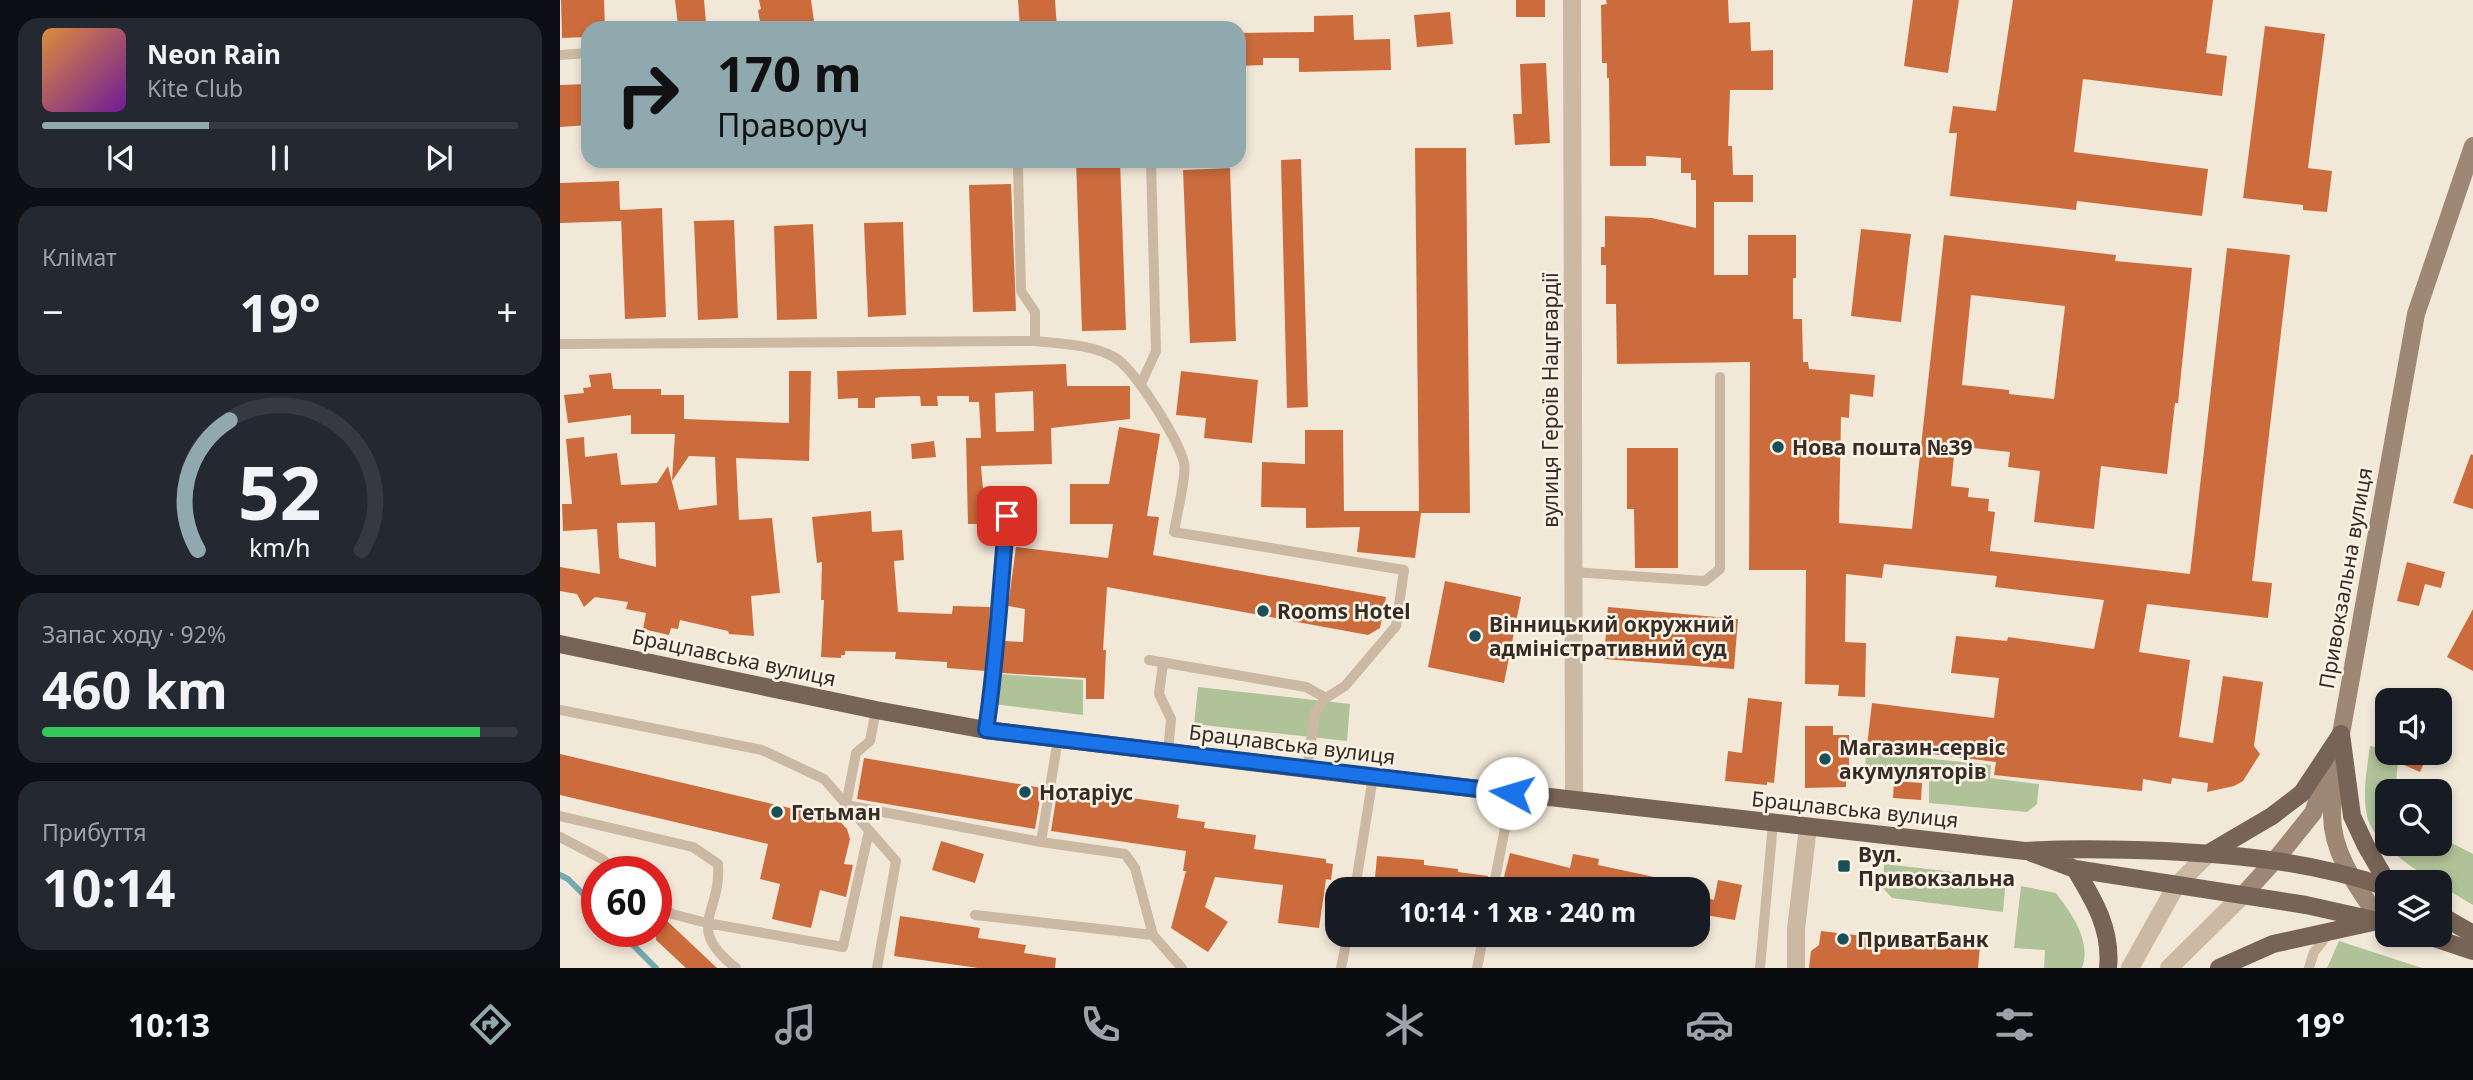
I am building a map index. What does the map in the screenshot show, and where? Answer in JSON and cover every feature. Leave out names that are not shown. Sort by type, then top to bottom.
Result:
[{"type":"main road","name":"Привокзальна вулиця","points":[[2244,894],[2313,813],[2341,734],[2416,314],[2473,146]]},
{"type":"main road","name":"Брацлавська вулиця","points":[[560,644],[876,710],[986,730],[2025,851],[2080,847],[2276,859],[2375,881]]},
{"type":"main road","points":[[2209,853],[2262,822],[2302,793],[2341,734]]},
{"type":"main road","points":[[2341,734],[2332,817],[2337,844],[2349,874],[2375,911]]},
{"type":"main road","points":[[2341,734],[2352,816],[2379,870]]},
{"type":"main road","name":"Брацлавська вулиця","points":[[2025,851],[2075,870],[2244,894],[2375,920]]},
{"type":"main road","points":[[2075,870],[2097,904],[2107,933],[2108,968]]},
{"type":"main road","points":[[2452,922],[2473,934]]},
{"type":"main road","points":[[2219,968],[2273,944],[2375,923]]},
{"type":"main road","points":[[2452,944],[2473,951]]},
{"type":"street","name":"вулиця Героїв Нацгвардії","points":[[1572,0],[1574,800]]},
{"type":"street","points":[[1796,968],[1796,929],[1808,827]]},
{"type":"street","points":[[2130,968],[2176,886],[2209,853]]},
{"type":"street","name":"Привокзальна вулиця","points":[[2169,968],[2244,894]]},
{"type":"lane","points":[[560,55],[581,54]]},
{"type":"lane","points":[[1018,168],[1021,291],[1035,312],[1035,341]]},
{"type":"lane","points":[[1141,384],[1156,351],[1151,168]]},
{"type":"lane","points":[[560,344],[1035,341],[1080,346],[1115,357],[1141,384],[1165,422],[1185,464],[1174,532],[1404,570],[1396,626],[1345,685],[1326,698],[1315,713],[1307,769]]},
{"type":"lane","points":[[1573,572],[1705,581],[1720,569],[1720,377]]},
{"type":"lane","points":[[986,730],[997,655],[1000,582],[1007,516]]},
{"type":"lane","points":[[1149,660],[1306,687],[1326,698]]},
{"type":"lane","points":[[1163,663],[1159,694],[1171,719],[1168,752]]},
{"type":"lane","points":[[560,709],[762,750],[824,779],[896,861],[877,968]]},
{"type":"lane","points":[[846,806],[856,753],[870,741],[876,710]]},
{"type":"lane","points":[[1041,842],[1058,739]]},
{"type":"lane","points":[[1357,877],[1373,777]]},
{"type":"lane","points":[[1495,877],[1512,793]]},
{"type":"lane","points":[[846,806],[1041,842],[1125,854],[1135,868],[1153,934],[1182,968]]},
{"type":"lane","points":[[560,816],[693,847],[718,863],[719,878],[708,923],[708,937],[718,954],[736,968]]},
{"type":"lane","points":[[1760,968],[1773,823]]},
{"type":"lane","points":[[672,914],[843,947],[869,831]]},
{"type":"lane","points":[[560,837],[596,856]]},
{"type":"lane","points":[[975,915],[1153,934]]},
{"type":"lane","points":[[2309,968],[2314,952],[2331,931]]},
{"type":"lane","points":[[1341,968],[1345,947]]},
{"type":"lane","points":[[1477,968],[1481,947]]},
{"type":"green space","points":[[998,674],[1083,680],[1083,715],[994,704]]},
{"type":"green space","points":[[1198,687],[1350,704],[1347,741],[1194,724]]},
{"type":"green space","points":[[2370,746],[2375,747],[2375,765],[2398,765],[2396,779],[2375,779],[2375,833],[2367,816],[2366,781]]},
{"type":"green space","points":[[1866,752],[1991,765],[1990,778],[2039,784],[2037,804],[2027,812],[1929,803],[1929,782],[1865,774]]},
{"type":"green space","points":[[2452,843],[2473,854],[2473,905],[2452,892],[2452,870],[2417,870],[2397,856],[2452,856]]},
{"type":"green space","points":[[1884,864],[2006,878],[2003,912],[1892,898],[1883,888]]},
{"type":"green space","points":[[2021,886],[2056,893],[2073,918],[2082,938],[2082,968],[2044,968],[2045,950],[2014,948]]},
{"type":"green space","points":[[2339,941],[2422,968],[2327,968]]},
{"type":"building","points":[[561,0],[604,0],[605,21],[581,21],[581,37],[562,38]]},
{"type":"building","points":[[675,0],[704,0],[706,21],[678,21]]},
{"type":"building","points":[[759,0],[811,0],[814,21],[760,21],[758,10],[761,9]]},
{"type":"building","points":[[1018,0],[1055,0],[1056,21],[1020,21]]},
{"type":"building","points":[[1516,0],[1545,0],[1545,17],[1516,17]]},
{"type":"building","points":[[1606,0],[1728,0],[1729,23],[1750,22],[1751,51],[1773,50],[1773,90],[1730,90],[1728,146],[1732,146],[1733,175],[1753,175],[1753,202],[1714,202],[1714,275],[1748,275],[1748,235],[1796,235],[1793,319],[1802,319],[1803,362],[1808,362],[1809,369],[1875,375],[1873,397],[1850,394],[1849,418],[1841,417],[1839,523],[1912,529],[1944,235],[2116,255],[2115,261],[2192,268],[2178,403],[2175,403],[2167,474],[2101,466],[2094,529],[2034,522],[2040,471],[2008,467],[2010,452],[1955,446],[1951,486],[1969,488],[1968,497],[1989,499],[1988,511],[1995,512],[1990,551],[2190,574],[2227,248],[2290,255],[2252,581],[2272,583],[2268,618],[2147,604],[2139,652],[2190,660],[2179,737],[2213,743],[2223,676],[2263,682],[2254,746],[2260,754],[2243,781],[2234,786],[2207,792],[2208,783],[2172,778],[2171,784],[2143,779],[2142,791],[1994,775],[1996,762],[1867,746],[1872,703],[1994,718],[1999,678],[1951,673],[1956,636],[2007,641],[2008,637],[2094,649],[2104,600],[1995,587],[1997,576],[1884,564],[1882,578],[1846,574],[1845,642],[1866,643],[1865,697],[1838,696],[1839,685],[1805,684],[1806,570],[1749,570],[1750,362],[1617,364],[1616,304],[1606,304],[1606,265],[1601,265],[1601,247],[1605,247],[1605,216],[1652,218],[1696,228],[1696,180],[1691,180],[1691,173],[1681,173],[1681,158],[1646,156],[1646,166],[1610,166],[1609,78],[1607,63],[1602,63],[1601,5],[1607,4]],"holes":[[[1971,295],[2065,306],[2054,399],[2009,394],[2009,390],[1962,385]]]},
{"type":"building","points":[[1913,0],[1959,0],[1948,73],[1904,66]]},
{"type":"building","points":[[2013,0],[2213,0],[2206,53],[2227,56],[2222,96],[2083,79],[2074,152],[2208,169],[2202,216],[2077,201],[2076,210],[1950,196],[1957,133],[1949,133],[1953,106],[1996,111]]},
{"type":"building","points":[[1450,12],[1453,44],[1417,47],[1414,15]]},
{"type":"building","points":[[1353,15],[1354,40],[1390,39],[1391,70],[1299,72],[1299,58],[1263,58],[1263,65],[1246,66],[1246,33],[1314,32],[1314,16]]},
{"type":"building","points":[[2265,26],[2325,34],[2308,168],[2332,171],[2327,212],[2303,210],[2303,205],[2243,198]]},
{"type":"building","points":[[1546,63],[1550,143],[1515,145],[1513,114],[1522,114],[1520,64]]},
{"type":"building","points":[[581,84],[581,126],[560,127],[560,85]]},
{"type":"building","points":[[1415,148],[1466,148],[1470,513],[1421,513],[1415,558],[1357,552],[1360,527],[1306,528],[1306,508],[1261,507],[1262,462],[1305,464],[1305,430],[1343,430],[1344,511],[1419,511]]},
{"type":"building","points":[[1301,159],[1308,407],[1287,408],[1281,160]]},
{"type":"building","points":[[1076,168],[1120,168],[1126,330],[1082,331]]},
{"type":"building","points":[[1230,168],[1236,341],[1190,343],[1183,170]]},
{"type":"building","points":[[619,181],[620,210],[662,208],[666,317],[625,319],[621,216],[621,221],[560,223],[560,183]]},
{"type":"building","points":[[1011,184],[1016,311],[973,312],[969,185]]},
{"type":"building","points":[[734,220],[738,318],[698,320],[694,221]]},
{"type":"building","points":[[903,222],[906,315],[868,317],[864,223]]},
{"type":"building","points":[[813,224],[817,319],[777,320],[774,226]]},
{"type":"building","points":[[1861,229],[1911,234],[1901,322],[1851,316]]},
{"type":"building","points":[[1066,364],[1067,386],[1130,386],[1130,419],[1051,428],[1052,464],[981,466],[984,501],[994,501],[994,524],[968,524],[966,438],[981,438],[979,402],[969,402],[969,396],[937,396],[938,406],[921,406],[920,396],[881,397],[875,398],[875,408],[858,408],[858,398],[838,399],[837,371]],"holes":[[[1033,391],[1034,431],[996,432],[995,393]]]},
{"type":"building","points":[[789,371],[811,371],[809,461],[736,458],[739,520],[772,518],[780,593],[751,596],[754,636],[729,634],[728,631],[680,620],[678,629],[671,628],[669,635],[643,629],[646,613],[626,609],[628,602],[595,597],[584,607],[577,594],[560,591],[560,567],[600,574],[597,529],[563,531],[562,504],[572,504],[566,439],[584,437],[585,457],[617,453],[621,485],[657,483],[668,466],[679,510],[717,505],[715,457],[689,456],[672,481],[675,434],[631,434],[631,415],[568,423],[564,395],[584,393],[583,388],[591,387],[589,375],[611,373],[613,389],[661,389],[661,395],[684,395],[684,419],[789,423]],"holes":[[[655,522],[656,567],[619,558],[617,523]]]},
{"type":"building","points":[[1181,371],[1258,380],[1252,443],[1204,438],[1206,418],[1176,415]]},
{"type":"building","points":[[1119,427],[1160,434],[1147,516],[1159,517],[1153,555],[1386,597],[1380,628],[1368,635],[1107,587],[1103,650],[1106,650],[1104,699],[1086,699],[1086,678],[1001,673],[1004,641],[1023,642],[1025,609],[1008,606],[1016,547],[1108,558],[1113,524],[1070,524],[1070,484],[1109,484]]},
{"type":"building","points":[[934,441],[936,457],[912,459],[911,444]]},
{"type":"building","points":[[1627,448],[1678,448],[1678,568],[1635,568],[1634,509],[1627,509]]},
{"type":"building","points":[[2471,454],[2473,455],[2473,509],[2453,503]]},
{"type":"building","points":[[871,511],[872,532],[902,530],[904,560],[894,561],[898,612],[952,614],[953,606],[990,607],[986,671],[947,668],[947,662],[895,659],[896,652],[845,651],[841,658],[821,657],[824,600],[821,600],[822,562],[817,563],[812,517]]},
{"type":"building","points":[[2407,562],[2445,572],[2441,588],[2425,584],[2419,606],[2397,601]]},
{"type":"building","points":[[1445,581],[1521,597],[1504,683],[1428,667]]},
{"type":"building","points":[[1608,607],[1738,619],[1734,669],[1604,659]]},
{"type":"building","points":[[2473,609],[2473,671],[2447,657]]},
{"type":"building","points":[[1748,698],[1782,702],[1774,783],[1767,782],[1767,785],[1725,781],[1728,751],[1742,753]]},
{"type":"building","points":[[1805,726],[1833,726],[1833,735],[1849,735],[1849,778],[1846,778],[1846,787],[1805,788]]},
{"type":"building","points":[[560,754],[798,810],[807,807],[832,813],[847,829],[850,839],[844,864],[853,865],[846,897],[820,890],[811,928],[772,919],[780,884],[760,879],[768,844],[560,795]]},
{"type":"building","points":[[864,758],[1042,788],[1035,829],[857,799]]},
{"type":"building","points":[[2404,765],[2423,765],[2420,772]]},
{"type":"building","points":[[1894,781],[1922,783],[1921,800],[1893,798]]},
{"type":"building","points":[[1058,787],[1179,805],[1177,818],[1205,822],[1204,828],[1256,835],[1254,849],[1326,859],[1326,863],[1333,864],[1331,877],[1325,877],[1319,928],[1278,923],[1283,885],[1215,877],[1205,907],[1228,922],[1208,952],[1171,928],[1186,871],[1183,871],[1186,851],[1051,831]]},
{"type":"building","points":[[941,841],[984,854],[975,883],[932,870]]},
{"type":"building","points":[[1510,853],[1570,868],[1573,854],[1599,859],[1598,865],[1654,877],[1504,877]]},
{"type":"building","points":[[1377,856],[1424,860],[1424,865],[1488,876],[1488,877],[1375,877]]},
{"type":"building","points":[[1718,880],[1742,885],[1735,920],[1710,916],[1710,899],[1714,900]]},
{"type":"building","points":[[900,916],[980,928],[978,938],[1026,945],[1024,953],[1056,958],[1055,968],[978,968],[894,956]]},
{"type":"building","points":[[672,926],[717,968],[686,968],[664,947],[672,947]]},
{"type":"building","points":[[1821,931],[1980,947],[1978,968],[1809,968],[1811,951],[1819,945]]},
{"type":"waterway","points":[[560,875],[581,892]]},
{"type":"waterway","points":[[635,947],[656,968]]},
{"type":"place","name":"Нова пошта №39","points":[[1778,447]]},
{"type":"place","name":"Rooms Hotel","points":[[1263,611]]},
{"type":"place","name":"Вінницький окружний адміністративний суд","points":[[1475,636]]},
{"type":"place","name":"Магазин-сервіс акумуляторів","points":[[1825,759]]},
{"type":"place","name":"Нотаріус","points":[[1025,792]]},
{"type":"place","name":"Гетьман","points":[[777,812]]},
{"type":"place","name":"Вул. Привокзальна","points":[[1844,866]]},
{"type":"place","name":"ПриватБанк","points":[[1843,939]]},
{"type":"route","points":[[1007,516],[1000,582],[997,655],[986,730],[1512,793]]}]
